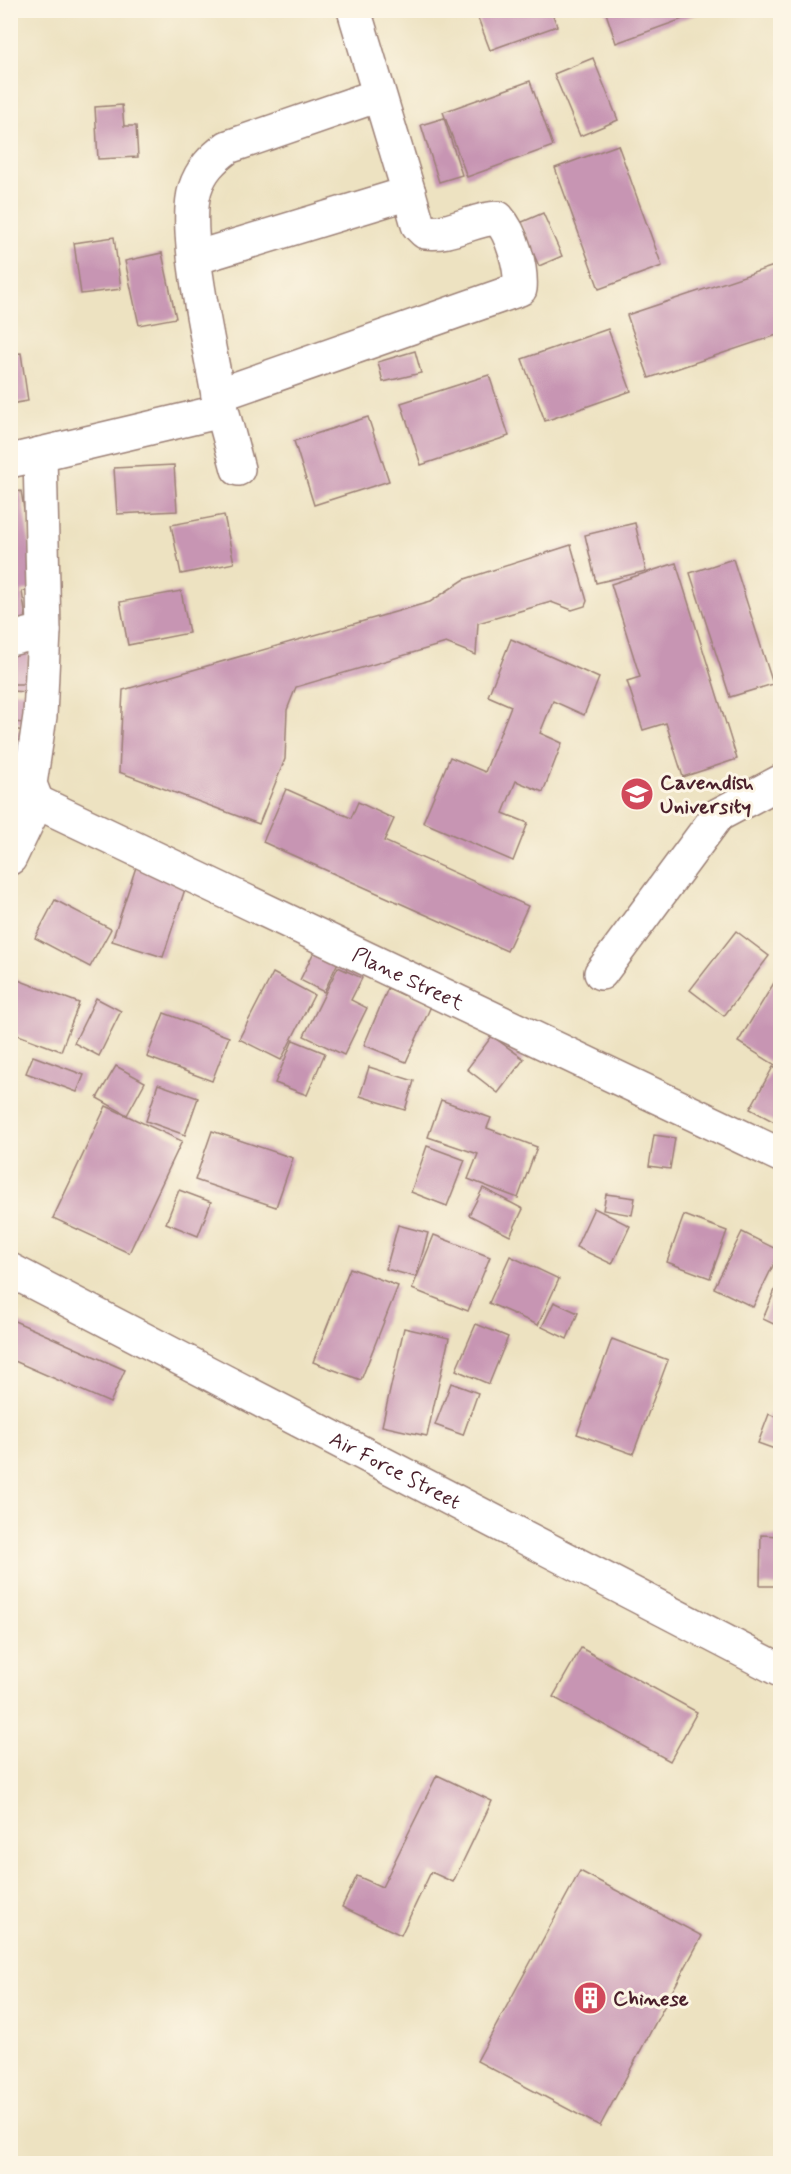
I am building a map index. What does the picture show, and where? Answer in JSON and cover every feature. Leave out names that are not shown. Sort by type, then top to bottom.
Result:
[{"type":"street","points":[[10,858],[26,808],[30,784],[40,716],[44,631],[25,458],[220,403],[520,289],[521,277],[505,226],[498,218],[484,218],[438,234],[425,232],[418,225],[354,10]]},
{"type":"street","points":[[238,469],[220,403],[195,258],[192,215],[194,192],[201,173],[228,147],[379,95]]},
{"type":"street","points":[[195,258],[409,193]]},
{"type":"street","points":[[10,639],[44,631]]},
{"type":"street","points":[[601,973],[718,815],[780,782]]},
{"type":"street","name":"Plane Street","points":[[26,808],[780,1155]]},
{"type":"street","name":"Air Force Street","points":[[10,1270],[780,1670]]},
{"type":"building","points":[[475,10],[551,10],[557,26],[490,50]]},
{"type":"building","points":[[605,10],[705,10],[705,11],[616,43]]},
{"type":"building","points":[[593,58],[618,120],[580,136],[554,74]]},
{"type":"building","points":[[530,81],[553,146],[467,177],[443,112]]},
{"type":"building","points":[[122,105],[124,126],[136,126],[138,157],[98,159],[95,107]]},
{"type":"building","points":[[10,108],[16,174],[10,174]]},
{"type":"building","points":[[444,118],[462,175],[439,182],[421,125]]},
{"type":"building","points":[[618,145],[662,266],[599,289],[555,168]]},
{"type":"building","points":[[543,213],[562,256],[539,266],[520,223]]},
{"type":"building","points":[[114,237],[121,289],[81,294],[74,243]]},
{"type":"building","points":[[162,253],[176,318],[139,325],[125,261]]},
{"type":"building","points":[[774,266],[780,286],[780,334],[649,378],[627,315]]},
{"type":"building","points":[[608,329],[631,391],[545,421],[522,359]]},
{"type":"building","points":[[415,351],[421,373],[383,382],[378,362]]},
{"type":"building","points":[[21,353],[28,401],[10,404],[10,354]]},
{"type":"building","points":[[489,375],[509,436],[421,465],[401,403]]},
{"type":"building","points":[[368,417],[389,481],[314,505],[294,441]]},
{"type":"building","points":[[174,465],[177,511],[117,514],[114,468]]},
{"type":"building","points":[[21,491],[37,589],[22,591],[26,619],[10,622],[10,493]]},
{"type":"building","points":[[224,515],[234,563],[181,574],[171,525]]},
{"type":"building","points":[[635,523],[646,571],[596,583],[585,535]]},
{"type":"building","points":[[571,545],[587,601],[585,606],[572,610],[551,602],[478,623],[476,655],[446,643],[296,687],[287,710],[285,759],[259,824],[119,772],[123,690],[430,602],[465,579]]},
{"type":"building","points":[[733,559],[773,684],[730,697],[690,573]]},
{"type":"building","points":[[676,563],[737,759],[683,777],[666,723],[643,730],[627,681],[640,677],[611,584]]},
{"type":"building","points":[[181,591],[189,633],[128,645],[120,602]]},
{"type":"building","points":[[511,639],[599,678],[584,715],[553,701],[540,733],[562,743],[543,792],[516,781],[503,813],[528,823],[513,861],[423,822],[450,757],[485,772],[511,706],[488,696]]},
{"type":"building","points":[[10,650],[29,650],[27,684],[10,684]]},
{"type":"building","points":[[10,691],[29,692],[27,723],[10,722]]},
{"type":"building","points":[[10,729],[26,731],[23,764],[10,762]]},
{"type":"building","points":[[286,789],[351,818],[358,802],[394,819],[384,841],[528,906],[507,951],[263,842]]},
{"type":"building","points":[[136,867],[187,883],[163,957],[112,941]]},
{"type":"building","points":[[55,900],[111,929],[90,967],[35,938]]},
{"type":"building","points":[[736,931],[769,956],[724,1016],[690,990]]},
{"type":"building","points":[[317,946],[340,958],[324,992],[300,980]]},
{"type":"building","points":[[338,967],[362,978],[351,1000],[367,1008],[344,1055],[304,1036]]},
{"type":"building","points":[[273,973],[314,995],[281,1060],[239,1039]]},
{"type":"building","points":[[780,973],[780,1068],[738,1042]]},
{"type":"building","points":[[10,977],[79,1003],[61,1051],[10,1032]]},
{"type":"building","points":[[388,988],[431,1006],[406,1062],[364,1045]]},
{"type":"building","points":[[96,998],[121,1011],[99,1056],[74,1043]]},
{"type":"building","points":[[164,1013],[229,1037],[212,1081],[147,1057]]},
{"type":"building","points":[[492,1036],[524,1059],[498,1093],[467,1069]]},
{"type":"building","points":[[293,1040],[325,1053],[307,1095],[275,1083]]},
{"type":"building","points":[[33,1056],[84,1075],[77,1092],[26,1073]]},
{"type":"building","points":[[116,1066],[145,1082],[127,1115],[97,1098]]},
{"type":"building","points":[[369,1067],[414,1081],[405,1110],[360,1096]]},
{"type":"building","points":[[773,1067],[780,1071],[780,1125],[750,1109]]},
{"type":"building","points":[[158,1084],[198,1098],[185,1135],[146,1121]]},
{"type":"building","points":[[441,1100],[491,1118],[487,1128],[537,1147],[518,1198],[468,1179],[478,1154],[428,1137]]},
{"type":"building","points":[[106,1106],[182,1141],[129,1253],[53,1218]]},
{"type":"building","points":[[212,1131],[293,1158],[276,1207],[195,1180]]},
{"type":"building","points":[[654,1135],[675,1138],[670,1169],[649,1166]]},
{"type":"building","points":[[427,1146],[465,1160],[447,1206],[411,1192]]},
{"type":"building","points":[[483,1188],[523,1209],[510,1236],[469,1215]]},
{"type":"building","points":[[179,1190],[211,1202],[198,1236],[166,1223]]},
{"type":"building","points":[[606,1194],[635,1198],[632,1215],[603,1210]]},
{"type":"building","points":[[594,1208],[630,1226],[612,1264],[576,1247]]},
{"type":"building","points":[[684,1215],[727,1231],[710,1278],[667,1262]]},
{"type":"building","points":[[398,1225],[428,1233],[416,1277],[386,1269]]},
{"type":"building","points":[[742,1232],[780,1251],[753,1307],[714,1288]]},
{"type":"building","points":[[434,1235],[490,1257],[468,1311],[412,1289]]},
{"type":"building","points":[[510,1256],[559,1279],[538,1325],[489,1303]]},
{"type":"building","points":[[350,1268],[398,1286],[361,1380],[313,1362]]},
{"type":"building","points":[[780,1278],[780,1327],[763,1319]]},
{"type":"building","points":[[554,1302],[578,1313],[567,1339],[542,1327]]},
{"type":"building","points":[[10,1319],[125,1370],[110,1403],[10,1359]]},
{"type":"building","points":[[476,1324],[508,1337],[489,1384],[456,1370]]},
{"type":"building","points":[[404,1328],[449,1338],[427,1436],[382,1426]]},
{"type":"building","points":[[612,1339],[668,1360],[633,1454],[577,1434]]},
{"type":"building","points":[[451,1383],[478,1393],[463,1435],[435,1425]]},
{"type":"building","points":[[769,1414],[780,1419],[780,1451],[758,1443]]},
{"type":"building","points":[[761,1535],[780,1536],[780,1586],[760,1586]]},
{"type":"building","points":[[581,1648],[697,1712],[670,1761],[553,1697]]},
{"type":"building","points":[[437,1775],[492,1801],[453,1882],[431,1872],[401,1935],[342,1907],[357,1876],[382,1887]]},
{"type":"building","name":"Chinese","points":[[580,1871],[702,1936],[600,2126],[477,2061]]},
{"type":"place","name":"Cavendish University","points":[[637,794]]},
{"type":"place","name":"Chinese","points":[[590,1998]]}]
